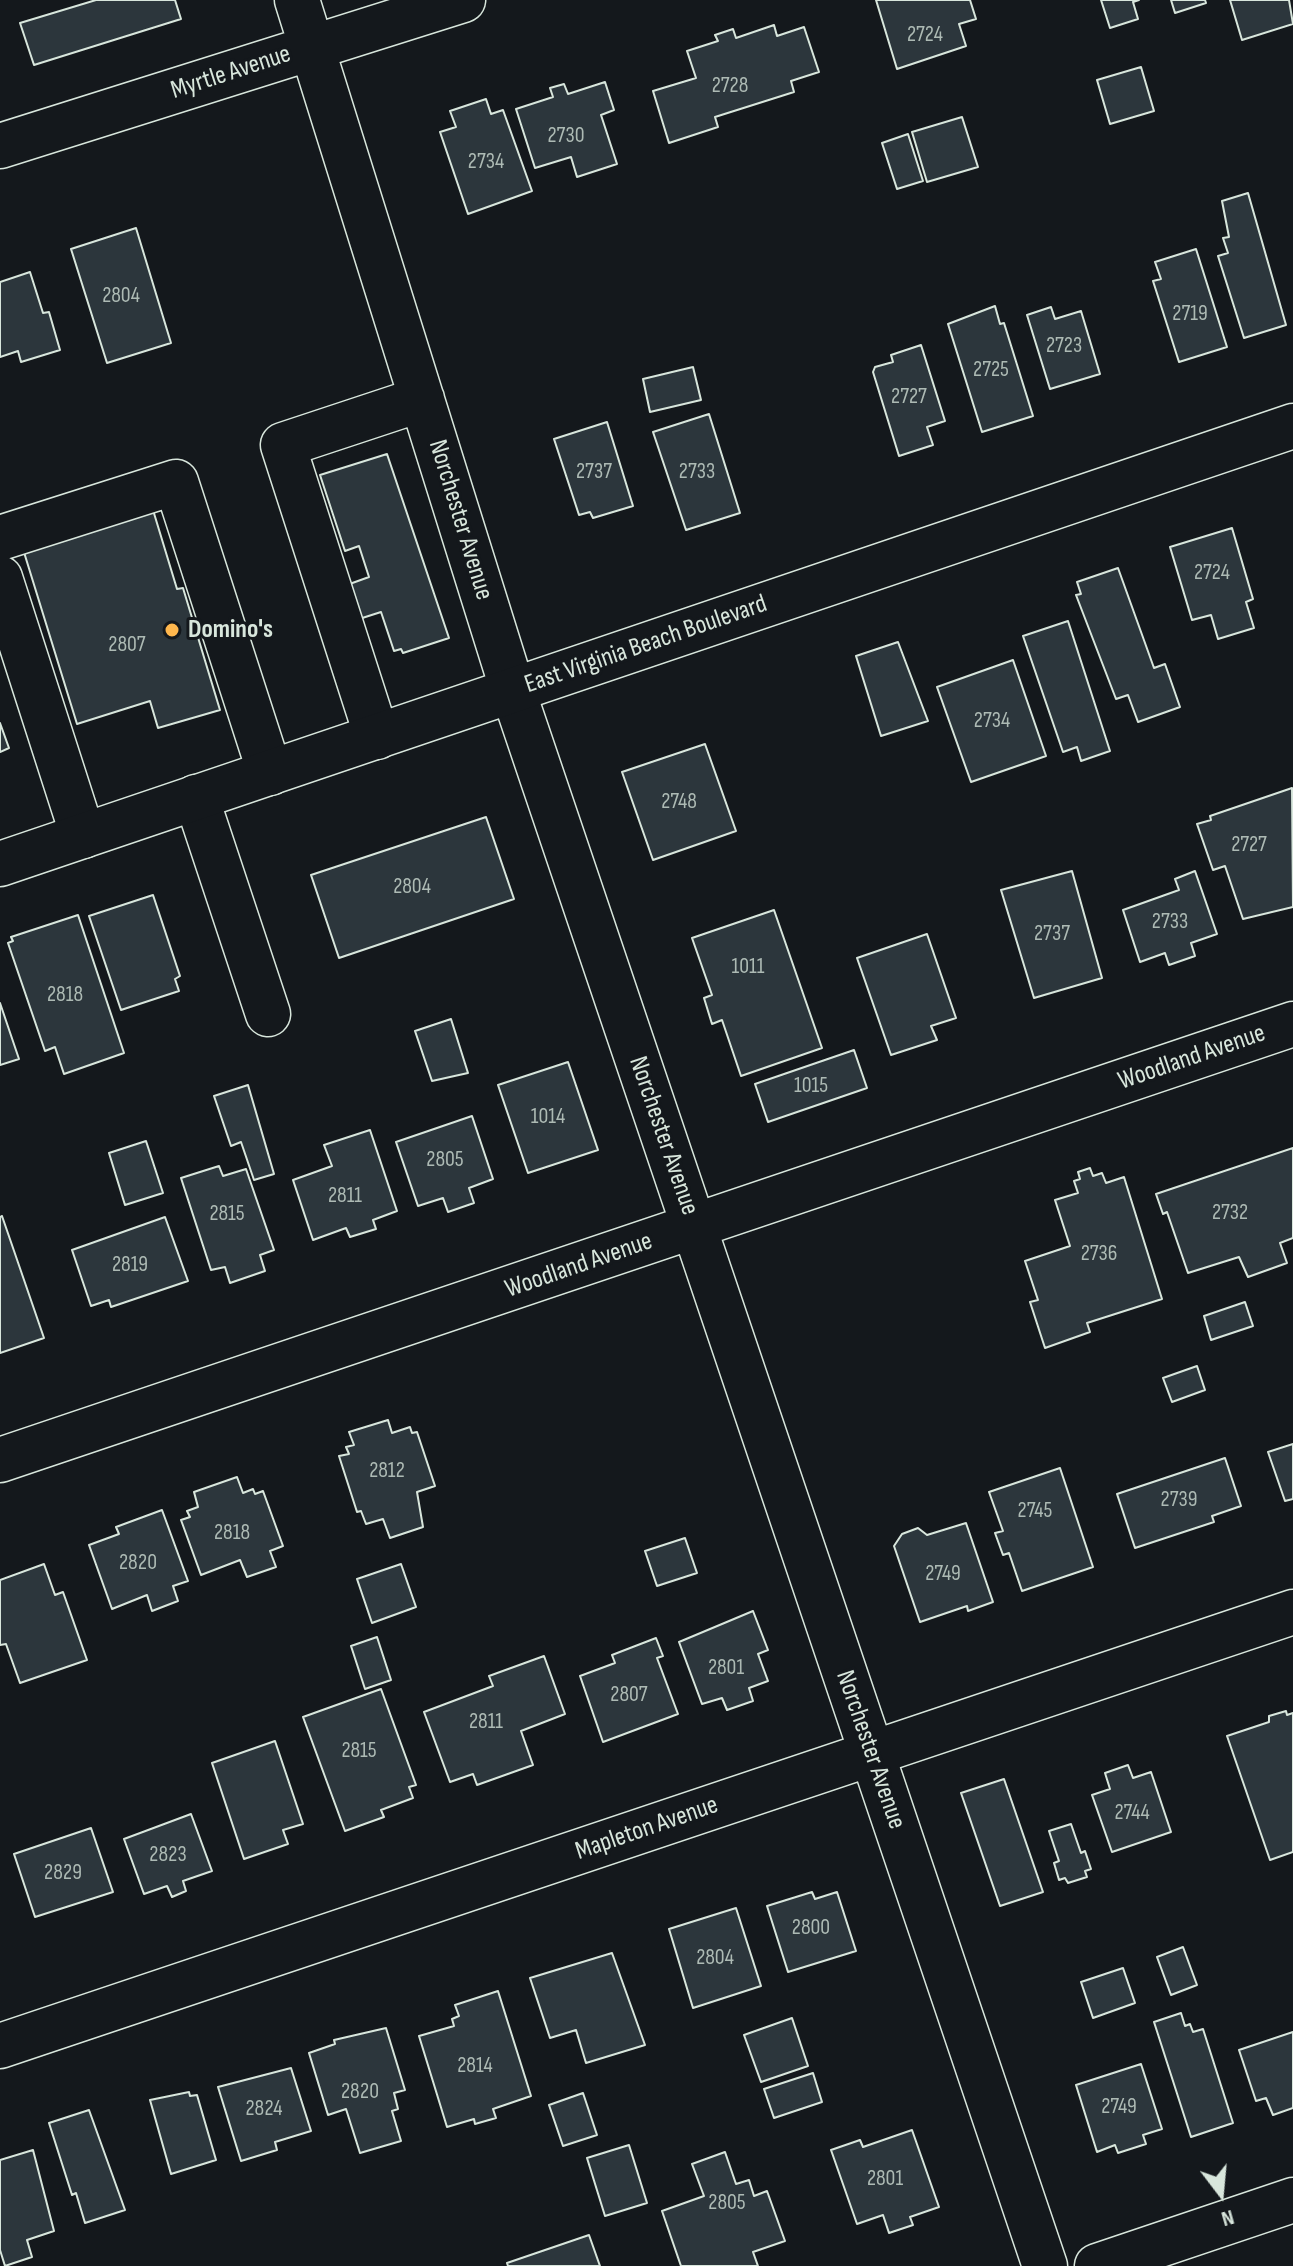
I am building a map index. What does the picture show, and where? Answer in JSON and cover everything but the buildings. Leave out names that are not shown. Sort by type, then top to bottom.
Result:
[{"type":"street","name":"Norchester Avenue","points":[[297,0],[513,691],[1045,2266]]},
{"type":"street","name":"Myrtle Avenue","points":[[0,146],[463,0]]},
{"type":"street","points":[[377,737],[283,445],[422,399]]},
{"type":"street","name":"East Virginia Beach Boulevard","points":[[0,864],[1293,426]]},
{"type":"street","points":[[0,538],[176,482],[270,773]]},
{"type":"street","points":[[0,578],[83,836]]},
{"type":"street","points":[[196,797],[268,1014]]},
{"type":"street","name":"Woodland Avenue","points":[[0,1460],[1293,1024]]},
{"type":"street","name":"Mapleton Avenue","points":[[0,2046],[1293,1612]]},
{"type":"street","points":[[1097,2266],[1293,2200]]},
{"type":"place","name":"Domino's","points":[[172,630]]}]
